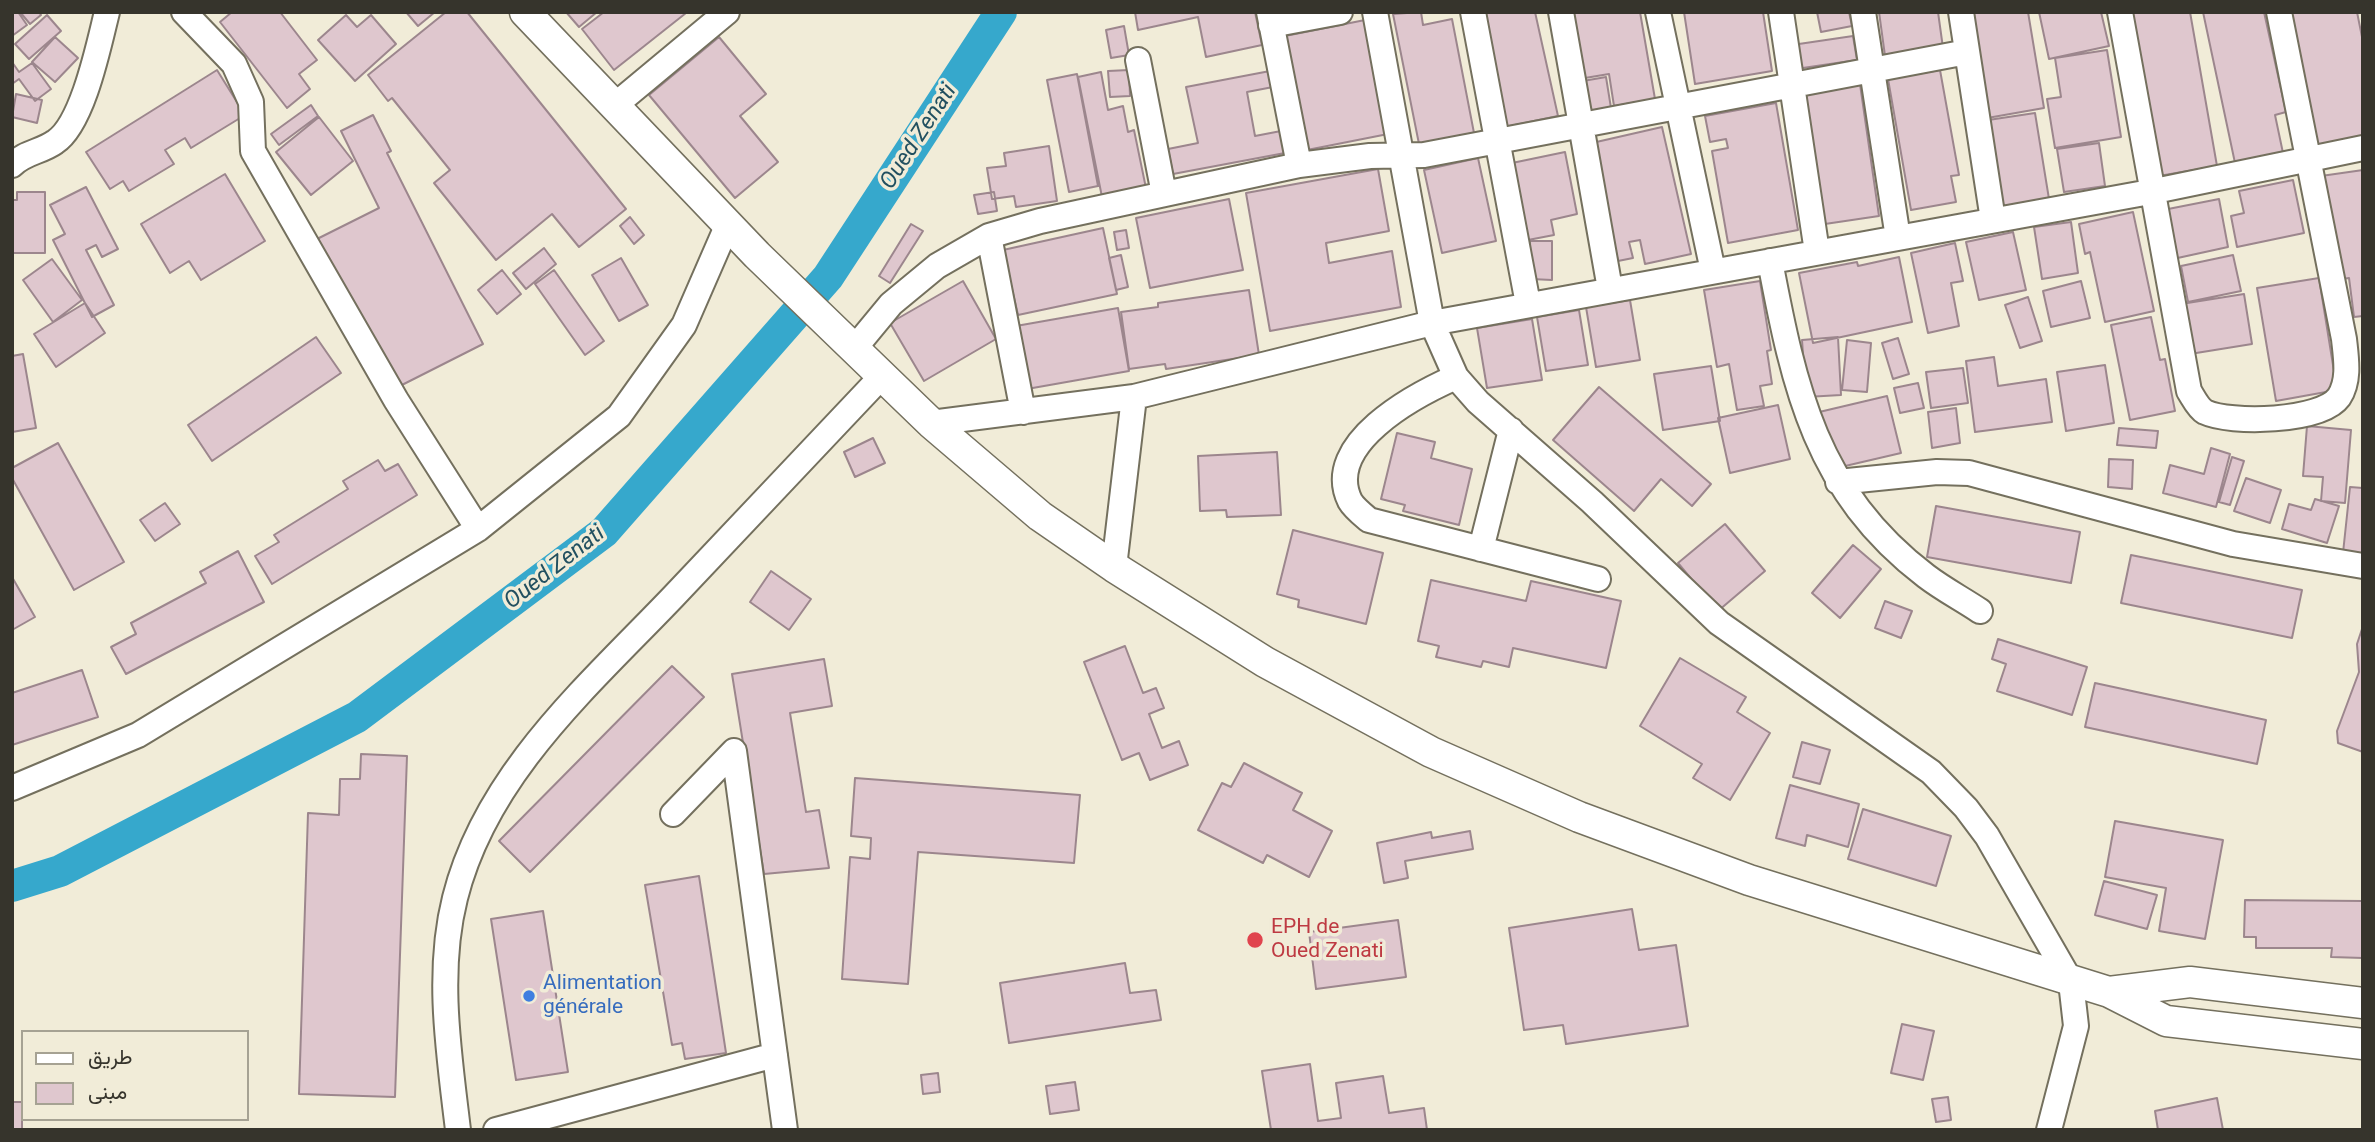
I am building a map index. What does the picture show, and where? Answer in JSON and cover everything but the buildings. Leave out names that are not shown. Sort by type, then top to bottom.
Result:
[{"type":"street","points":[[12,165],[20,157],[57,141],[84,100],[107,12]]},
{"type":"street","points":[[184,12],[234,64],[251,102],[253,151],[396,400],[478,528]]},
{"type":"street","points":[[525,12],[757,255],[931,423],[1040,516],[1114,567],[1265,662],[1431,752],[1579,817],[1749,880],[2109,992],[2165,1021],[2363,1044]]},
{"type":"street","points":[[614,106],[727,12]]},
{"type":"street","points":[[1299,165],[1270,19],[1340,12]]},
{"type":"street","points":[[1375,12],[1432,323],[1456,377],[1719,623],[1931,772],[1966,808],[1987,836],[2071,982],[2076,1026],[2049,1130]]},
{"type":"street","points":[[1473,12],[1528,304]]},
{"type":"street","points":[[1561,12],[1610,289]]},
{"type":"street","points":[[1658,12],[1713,271]]},
{"type":"street","points":[[1781,12],[1817,252]]},
{"type":"street","points":[[1863,12],[1898,237]]},
{"type":"street","points":[[1961,12],[1993,220]]},
{"type":"street","points":[[2120,12],[2150,192],[2189,391],[2203,411],[2229,419],[2284,417],[2321,410],[2338,398],[2347,371],[2353,337],[2309,161],[2279,12]]},
{"type":"street","points":[[846,343],[937,266],[989,236],[1040,221],[1299,165],[1370,156],[1402,157],[1967,52]]},
{"type":"street","points":[[1138,60],[1164,194]]},
{"type":"street","points":[[931,423],[1134,397],[1432,323],[2150,192],[2363,148]]},
{"type":"street","points":[[12,788],[138,735],[478,528],[619,416],[684,325],[728,224]]},
{"type":"street","points":[[989,236],[1023,412]]},
{"type":"street","points":[[1770,261],[1788,358],[1809,426],[1838,482],[1878,532],[1906,558],[1926,576],[1980,611]]},
{"type":"street","points":[[458,1130],[448,1042],[445,962],[454,899],[472,845],[507,780],[562,713],[881,377]]},
{"type":"street","points":[[1456,377],[1424,391],[1368,432],[1352,452],[1344,477],[1350,502],[1369,520],[1598,579]]},
{"type":"street","points":[[1114,567],[1134,397]]},
{"type":"street","points":[[1481,549],[1511,430]]},
{"type":"street","points":[[1838,482],[1937,472],[1969,473],[2233,544],[2363,566]]},
{"type":"street","points":[[673,814],[734,751],[785,1130]]},
{"type":"street","points":[[2109,992],[2190,982],[2363,1003]]},
{"type":"street","points":[[496,1130],[775,1055]]},
{"type":"waterway","name":"Oued Zenati","points":[[12,886],[60,871],[357,717],[604,532],[828,277],[1001,12]]},
{"type":"place","name":"EPH de Oued Zenati","points":[[1255,940]]},
{"type":"place","name":"Alimentation générale","points":[[529,996]]}]
